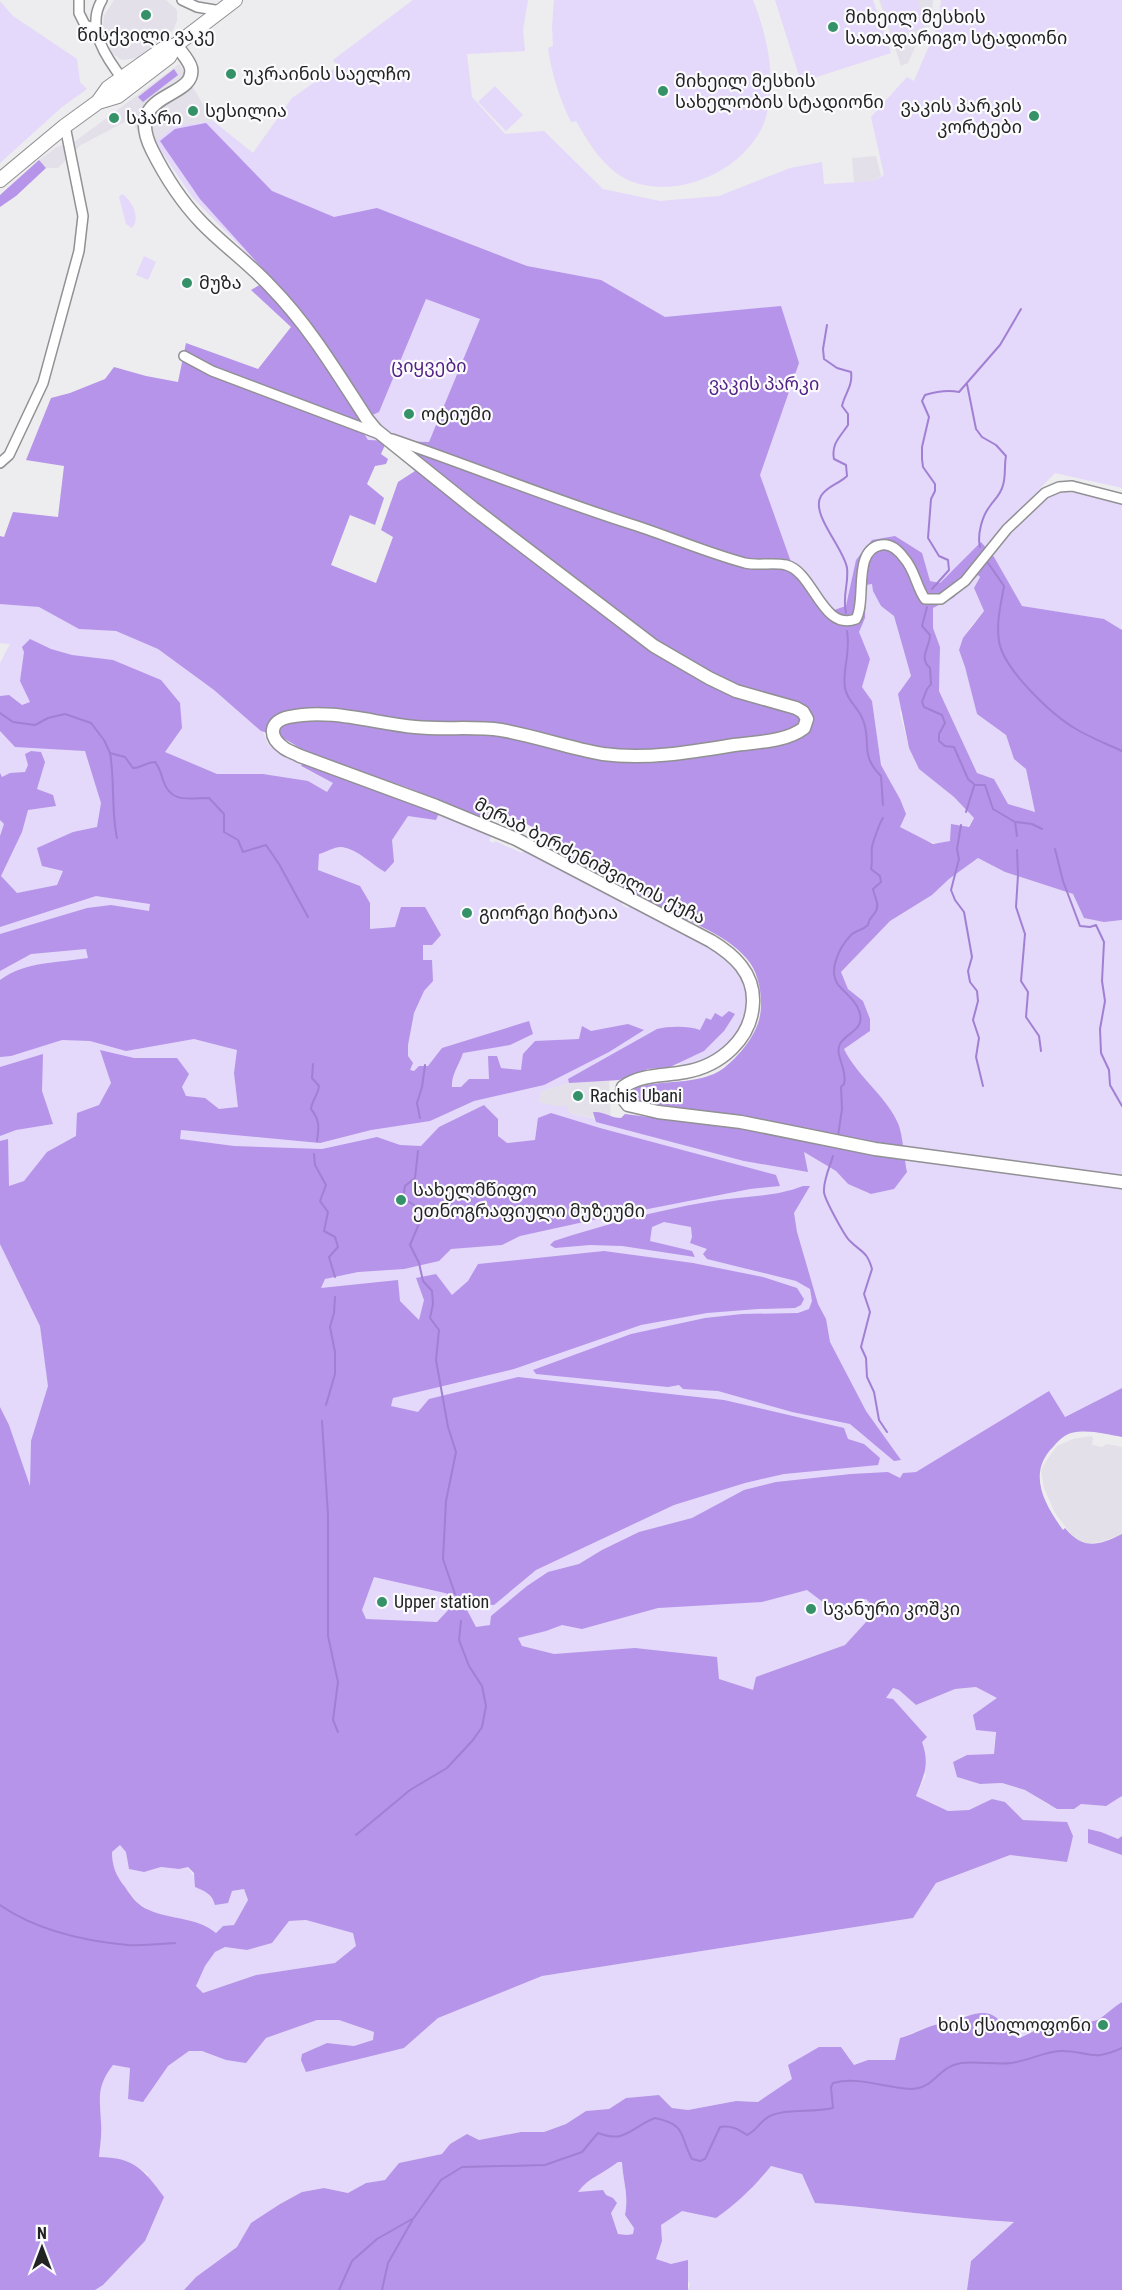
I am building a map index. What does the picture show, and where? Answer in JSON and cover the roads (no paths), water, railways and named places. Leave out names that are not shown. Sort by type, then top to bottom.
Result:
[{"type":"main road","points":[[0,180],[65,126],[98,102],[115,98],[125,83],[169,57],[176,45],[235,0]]},
{"type":"street","points":[[79,0],[79,13],[85,25],[96,29]]},
{"type":"street","points":[[102,0],[96,14],[96,29],[110,62],[125,83]]},
{"type":"street","points":[[182,0],[197,7],[221,11]]},
{"type":"street","name":"მერაბ ბერძენიშვილის ქუჩა","points":[[176,45],[191,68],[190,77],[186,84],[152,107],[147,114],[145,129],[153,151],[183,202],[271,286],[307,327],[367,419],[385,437],[473,508],[654,646],[736,691],[796,708],[803,712],[807,719],[807,726],[793,735],[721,747],[638,756],[606,754],[573,748],[500,730],[416,727],[326,715],[282,718],[273,725],[273,735],[284,748],[516,839],[711,941],[734,957],[747,974],[753,1001],[749,1024],[738,1043],[717,1060],[702,1068],[648,1077],[627,1084],[621,1092],[623,1100],[636,1108],[741,1122],[874,1149],[1122,1182]]},
{"type":"street","points":[[0,463],[9,455],[43,383],[79,251],[83,216],[65,126]]},
{"type":"street","points":[[184,356],[212,371],[385,437],[675,541],[753,565],[788,566],[798,571],[831,614],[842,621],[849,622],[856,619],[861,612],[862,573],[865,560],[874,548],[882,544],[898,551],[912,569],[925,599],[941,599],[965,581],[1007,529],[1045,493],[1059,487],[1072,486],[1122,499]]},
{"type":"waterway","points":[[932,589],[949,570],[948,560],[939,556],[928,538],[931,499],[935,491],[935,484],[923,467],[922,447],[929,417],[922,401],[925,395],[929,394],[946,391],[959,392],[1000,345],[1021,309]]},
{"type":"waterway","points":[[827,325],[823,349],[824,359],[837,368],[851,372],[850,385],[842,406],[848,414],[848,425],[837,441],[833,454],[834,459],[846,465],[847,476],[830,487],[821,496],[819,503],[820,512],[847,568],[846,613]]},
{"type":"waterway","points":[[967,384],[976,429],[982,437],[996,445],[1006,456],[1003,485],[983,520],[979,537],[980,547]]},
{"type":"waterway","points":[[988,563],[1004,586],[998,634],[1002,652],[1009,665],[1054,713],[1076,729],[1122,751]]},
{"type":"waterway","points":[[927,607],[922,626],[930,635],[925,660],[930,668],[931,684],[922,702],[924,707],[942,715],[945,723],[939,734],[939,741],[945,746],[954,747],[968,779],[975,785],[985,785],[993,809],[1015,822],[1032,824],[1042,829]]},
{"type":"waterway","points":[[847,631],[845,688],[863,720],[867,735],[868,755],[881,776],[883,805]]},
{"type":"waterway","points":[[0,713],[13,722],[35,725],[48,718],[65,714],[91,723],[104,740],[110,753],[125,757],[133,768],[155,762],[166,788],[171,793],[187,799],[209,798],[224,814],[224,832],[238,840],[243,852],[266,845],[308,917]]},
{"type":"waterway","points":[[110,753],[117,838]]},
{"type":"waterway","points":[[966,812],[974,786]]},
{"type":"waterway","points":[[838,1136],[842,1109],[841,1087],[845,1078],[839,1048],[843,1040],[857,1028],[861,1019],[855,1003],[836,982],[834,967],[847,939],[868,925],[877,908],[873,889],[881,882],[880,876],[871,869],[872,846],[883,818]]},
{"type":"waterway","points":[[1015,822],[1017,836]]},
{"type":"waterway","points":[[961,825],[957,849],[959,859],[951,890],[964,912],[972,957],[968,971],[970,982],[977,991],[978,1001],[973,1020],[979,1038],[976,1057],[983,1086]]},
{"type":"waterway","points":[[1055,849],[1063,881],[1080,926],[1096,925],[1104,942],[1102,981],[1105,1001],[1100,1029],[1101,1053],[1109,1070],[1110,1085],[1122,1106]]},
{"type":"waterway","points":[[1017,850],[1016,907],[1025,934],[1021,981],[1028,992],[1026,1017],[1039,1036],[1041,1051]]},
{"type":"waterway","points":[[313,1064],[312,1078],[319,1086],[311,1109],[318,1124],[317,1141]]},
{"type":"waterway","points":[[420,1118],[417,1103],[425,1065]]},
{"type":"waterway","points":[[418,1151],[415,1178],[405,1186],[403,1198],[420,1209],[421,1219],[410,1245],[419,1263],[423,1281],[432,1291],[433,1304],[430,1318],[439,1330],[436,1360],[448,1427],[456,1452],[446,1501],[443,1559],[455,1594]]},
{"type":"waterway","points":[[314,1154],[315,1165],[326,1185],[320,1201],[328,1212],[324,1231],[335,1237],[338,1247],[329,1257],[335,1277]]},
{"type":"waterway","points":[[833,1156],[825,1183],[825,1196],[844,1232],[850,1241],[866,1255],[872,1269],[864,1294],[870,1312],[861,1347],[866,1358],[867,1377],[874,1392],[879,1420],[887,1432]]},
{"type":"waterway","points":[[326,1405],[335,1374],[335,1352],[330,1327],[335,1297]]},
{"type":"waterway","points":[[322,1421],[328,1515],[328,1636],[338,1682],[333,1720],[338,1732]]},
{"type":"waterway","points":[[356,1835],[410,1790],[447,1768],[482,1727],[486,1706],[482,1686],[469,1666],[459,1640],[461,1621]]},
{"type":"waterway","points":[[0,1905],[45,1928],[95,1941],[128,1945],[175,1943]]},
{"type":"waterway","points":[[382,2290],[388,2263],[413,2219],[441,2180],[462,2167],[545,2165],[582,2152],[598,2133],[615,2137],[628,2133],[655,2118],[678,2128],[692,2159],[700,2161],[705,2159],[720,2127],[734,2128],[747,2135],[772,2115],[833,2108],[831,2087],[833,2083],[852,2081],[910,2089],[925,2086],[946,2069],[961,2063],[1011,2063],[1060,2051],[1103,2055],[1122,2048]]},
{"type":"waterway","points":[[339,2290],[352,2261],[377,2239],[412,2219]]},
{"type":"place","name":"წისქვილი ვაკე","points":[[146,15]]},
{"type":"place","name":"მიხეილ მესხის სათადარიგო სტადიონი","points":[[833,27]]},
{"type":"place","name":"უკრაინის საელჩო","points":[[231,74]]},
{"type":"place","name":"მიხეილ მესხის სახელობის სტადიონი","points":[[663,91]]},
{"type":"place","name":"სესილია","points":[[193,111]]},
{"type":"place","name":"ვაკის პარკის კორტები","points":[[1034,116]]},
{"type":"place","name":"სპარი","points":[[114,118]]},
{"type":"place","name":"მუზა","points":[[187,283]]},
{"type":"place","name":"ოტიუმი","points":[[409,414]]},
{"type":"place","name":"გიორგი ჩიტაია","points":[[467,913]]},
{"type":"place","name":"Rachis Ubani","points":[[578,1096]]},
{"type":"place","name":"სახელმწიფო ეთნოგრაფიული მუზეუმი","points":[[401,1200]]},
{"type":"place","name":"Upper station","points":[[382,1602]]},
{"type":"place","name":"სვანური კოშკი","points":[[811,1609]]},
{"type":"place","name":"ხის ქსილოფონი","points":[[1103,2025]]},
{"type":"park label","name":"ციყვები","points":[[429,366]]},
{"type":"park label","name":"ვაკის პარკი","points":[[764,384]]}]
